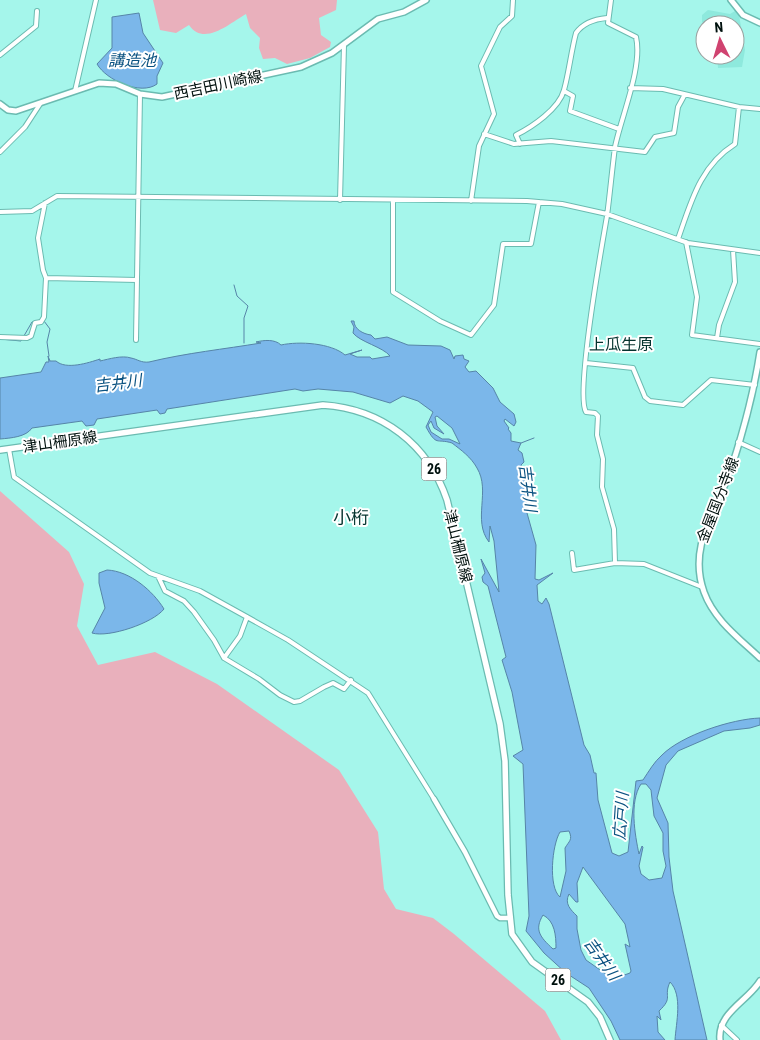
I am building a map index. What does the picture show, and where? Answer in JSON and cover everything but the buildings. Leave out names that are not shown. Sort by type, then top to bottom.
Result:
[{"type":"main road","name":"西吉田川崎線","points":[[0,104],[8,110],[16,111],[107,82],[140,94],[162,97],[174,96],[301,67],[344,45],[378,19],[413,8],[426,0]]},
{"type":"main road","points":[[731,0],[743,15],[760,23]]},
{"type":"main road","name":"金屋国分寺線","points":[[760,352],[755,385],[726,482],[700,541],[698,560],[702,587],[717,615],[760,658]]},
{"type":"main road","name":"津山柵原線","points":[[0,450],[323,405],[356,410],[376,418],[394,428],[414,444],[435,471],[447,500],[500,724],[506,769],[509,918],[512,934],[523,952],[532,962],[588,1002],[600,1017],[610,1040]]},
{"type":"main road","points":[[720,1040],[721,1025],[760,981]]},
{"type":"street","points":[[75,91],[96,0]]},
{"type":"street","points":[[413,8],[414,0]]},
{"type":"street","points":[[471,201],[479,146],[494,111],[480,66],[500,27],[512,16],[513,0]]},
{"type":"street","points":[[611,0],[608,18],[610,25],[636,37],[637,55],[624,118],[619,129],[615,147],[586,363],[584,407],[586,412],[595,413],[598,416],[597,435],[603,459],[602,487],[614,529],[615,563]]},
{"type":"street","points":[[0,55],[36,26],[37,10]]},
{"type":"street","points":[[520,144],[516,135],[530,128],[548,113],[564,91],[576,33],[581,27],[596,19],[608,18]]},
{"type":"street","points":[[340,200],[344,45]]},
{"type":"street","points":[[630,88],[663,89],[684,96],[704,98],[739,107],[760,109]]},
{"type":"street","points":[[564,91],[573,96],[570,112],[619,129]]},
{"type":"street","points":[[136,340],[140,94]]},
{"type":"street","points":[[484,134],[507,143],[520,144],[545,140],[645,152],[655,137],[673,134],[678,106],[684,96]]},
{"type":"street","points":[[0,152],[25,126],[42,102]]},
{"type":"street","points":[[678,239],[694,193],[704,174],[721,154],[735,144],[739,107]]},
{"type":"street","points":[[0,212],[32,212],[57,196],[539,202],[562,204],[607,214],[686,242],[733,250],[760,252]]},
{"type":"street","points":[[393,201],[393,292],[440,321],[470,335],[494,305],[503,244],[531,244],[539,202]]},
{"type":"street","points":[[0,337],[27,338],[31,336],[35,323],[42,322],[44,317],[46,278],[38,238],[45,203]]},
{"type":"street","points":[[686,242],[697,294],[692,335],[760,344]]},
{"type":"street","points":[[717,338],[719,325],[735,282],[733,250]]},
{"type":"street","points":[[46,278],[137,280]]},
{"type":"street","points":[[586,363],[633,368],[640,389],[650,401],[683,404],[711,380],[755,385]]},
{"type":"street","points":[[738,442],[760,452]]},
{"type":"street","points":[[9,449],[14,477],[124,556],[158,576],[200,591],[288,640],[351,680],[374,699],[465,852],[497,916],[509,918]]},
{"type":"street","points":[[572,553],[574,570],[615,563],[644,564],[702,587]]},
{"type":"street","points":[[158,576],[165,591],[184,601],[194,612],[224,658],[294,702],[300,702],[324,686],[333,684],[344,689],[351,680]]},
{"type":"street","points":[[224,658],[240,636],[247,617]]},
{"type":"street","points":[[721,1025],[737,1040]]},
{"type":"shaded area","points":[[153,0],[337,0],[336,10],[319,18],[321,35],[331,42],[330,47],[310,58],[287,64],[275,58],[263,59],[259,48],[260,38],[250,28],[246,14],[209,34],[195,31],[189,25],[176,33],[160,30]]},
{"type":"shaded area","points":[[708,10],[730,14],[735,11],[739,15],[702,15]]},
{"type":"shaded area","points":[[718,65],[742,65],[742,67],[718,68]]},
{"type":"shaded area","points":[[0,491],[69,552],[84,584],[77,626],[98,665],[155,652],[217,684],[339,770],[378,832],[384,889],[396,909],[433,918],[454,934],[545,1011],[561,1040],[0,1040]]},
{"type":"water","name":"講造池","points":[[139,13],[143,33],[163,63],[157,76],[157,84],[142,88],[116,81],[108,76],[97,64],[112,48],[112,17]]},
{"type":"water","name":"吉井川","points":[[351,321],[354,321],[354,324],[360,331],[371,335],[375,339],[387,337],[408,345],[441,346],[450,350],[454,359],[455,356],[463,355],[464,359],[469,361],[465,367],[469,372],[476,371],[493,388],[500,402],[514,414],[516,422],[514,426],[505,419],[504,421],[511,433],[511,441],[521,443],[518,450],[522,453],[524,462],[521,465],[526,488],[527,513],[536,545],[535,579],[539,580],[553,573],[537,585],[538,601],[542,604],[546,598],[549,604],[584,745],[590,755],[594,773],[596,773],[598,800],[612,853],[619,856],[628,852],[636,781],[643,780],[662,755],[682,741],[708,729],[736,721],[760,718],[760,725],[724,731],[678,751],[666,765],[657,798],[668,823],[673,891],[707,1040],[675,1040],[678,1002],[670,982],[666,1003],[659,1011],[661,1020],[657,1016],[658,1032],[665,1040],[620,1040],[611,1021],[589,988],[566,973],[544,953],[526,931],[529,916],[523,764],[513,756],[523,750],[512,692],[502,660],[506,657],[488,586],[483,582],[482,577],[485,573],[481,559],[499,592],[494,541],[490,526],[489,542],[484,533],[481,515],[482,486],[477,468],[469,457],[452,443],[437,441],[432,437],[426,427],[433,412],[418,401],[403,396],[390,403],[353,392],[318,389],[303,391],[295,389],[167,409],[165,413],[160,414],[157,410],[97,419],[94,425],[86,426],[82,421],[32,428],[22,435],[0,439],[0,378],[41,372],[46,362],[49,362],[48,356],[50,361],[56,361],[65,365],[77,365],[100,359],[100,361],[124,357],[149,362],[261,343],[256,342],[266,340],[281,345],[297,343],[314,344],[332,348],[345,355],[362,350],[350,354],[357,357],[370,357],[372,359],[390,356],[356,336],[353,333],[354,327]],"holes":[[[437,416],[452,428],[460,444],[449,439],[442,439],[431,432],[428,425],[431,421],[434,428],[444,434],[437,426],[435,417]],[[641,784],[646,784],[651,790],[654,816],[663,833],[663,851],[666,866],[662,878],[649,880],[641,874],[639,866],[643,847],[639,854],[634,819],[637,791]],[[569,831],[571,836],[565,848],[566,871],[560,897],[556,892],[552,866],[555,846],[560,832]],[[583,867],[625,924],[630,947],[625,944],[630,973],[613,979],[586,960],[581,950],[577,929],[577,916],[567,901],[569,894],[578,902],[577,883]],[[543,915],[550,921],[555,934],[556,948],[553,949],[542,937],[539,925]]]},
{"type":"water","points":[[107,570],[124,574],[140,583],[154,595],[164,609],[150,619],[130,628],[109,633],[92,633],[105,608],[99,583],[99,573]]},
{"type":"waterway","points":[[234,285],[237,296],[248,306],[244,318],[244,343]]},
{"type":"waterway","points":[[0,339],[21,341],[32,322],[40,320]]},
{"type":"waterway","points":[[44,321],[50,329],[47,342],[49,356]]},
{"type":"waterway","points":[[521,443],[534,438]]},
{"type":"district","name":"上瓜生原","points":[[621,344]]},
{"type":"district","name":"小桁","points":[[351,517]]},
{"type":"water label","name":"広戸川","points":[[621,816]]}]
